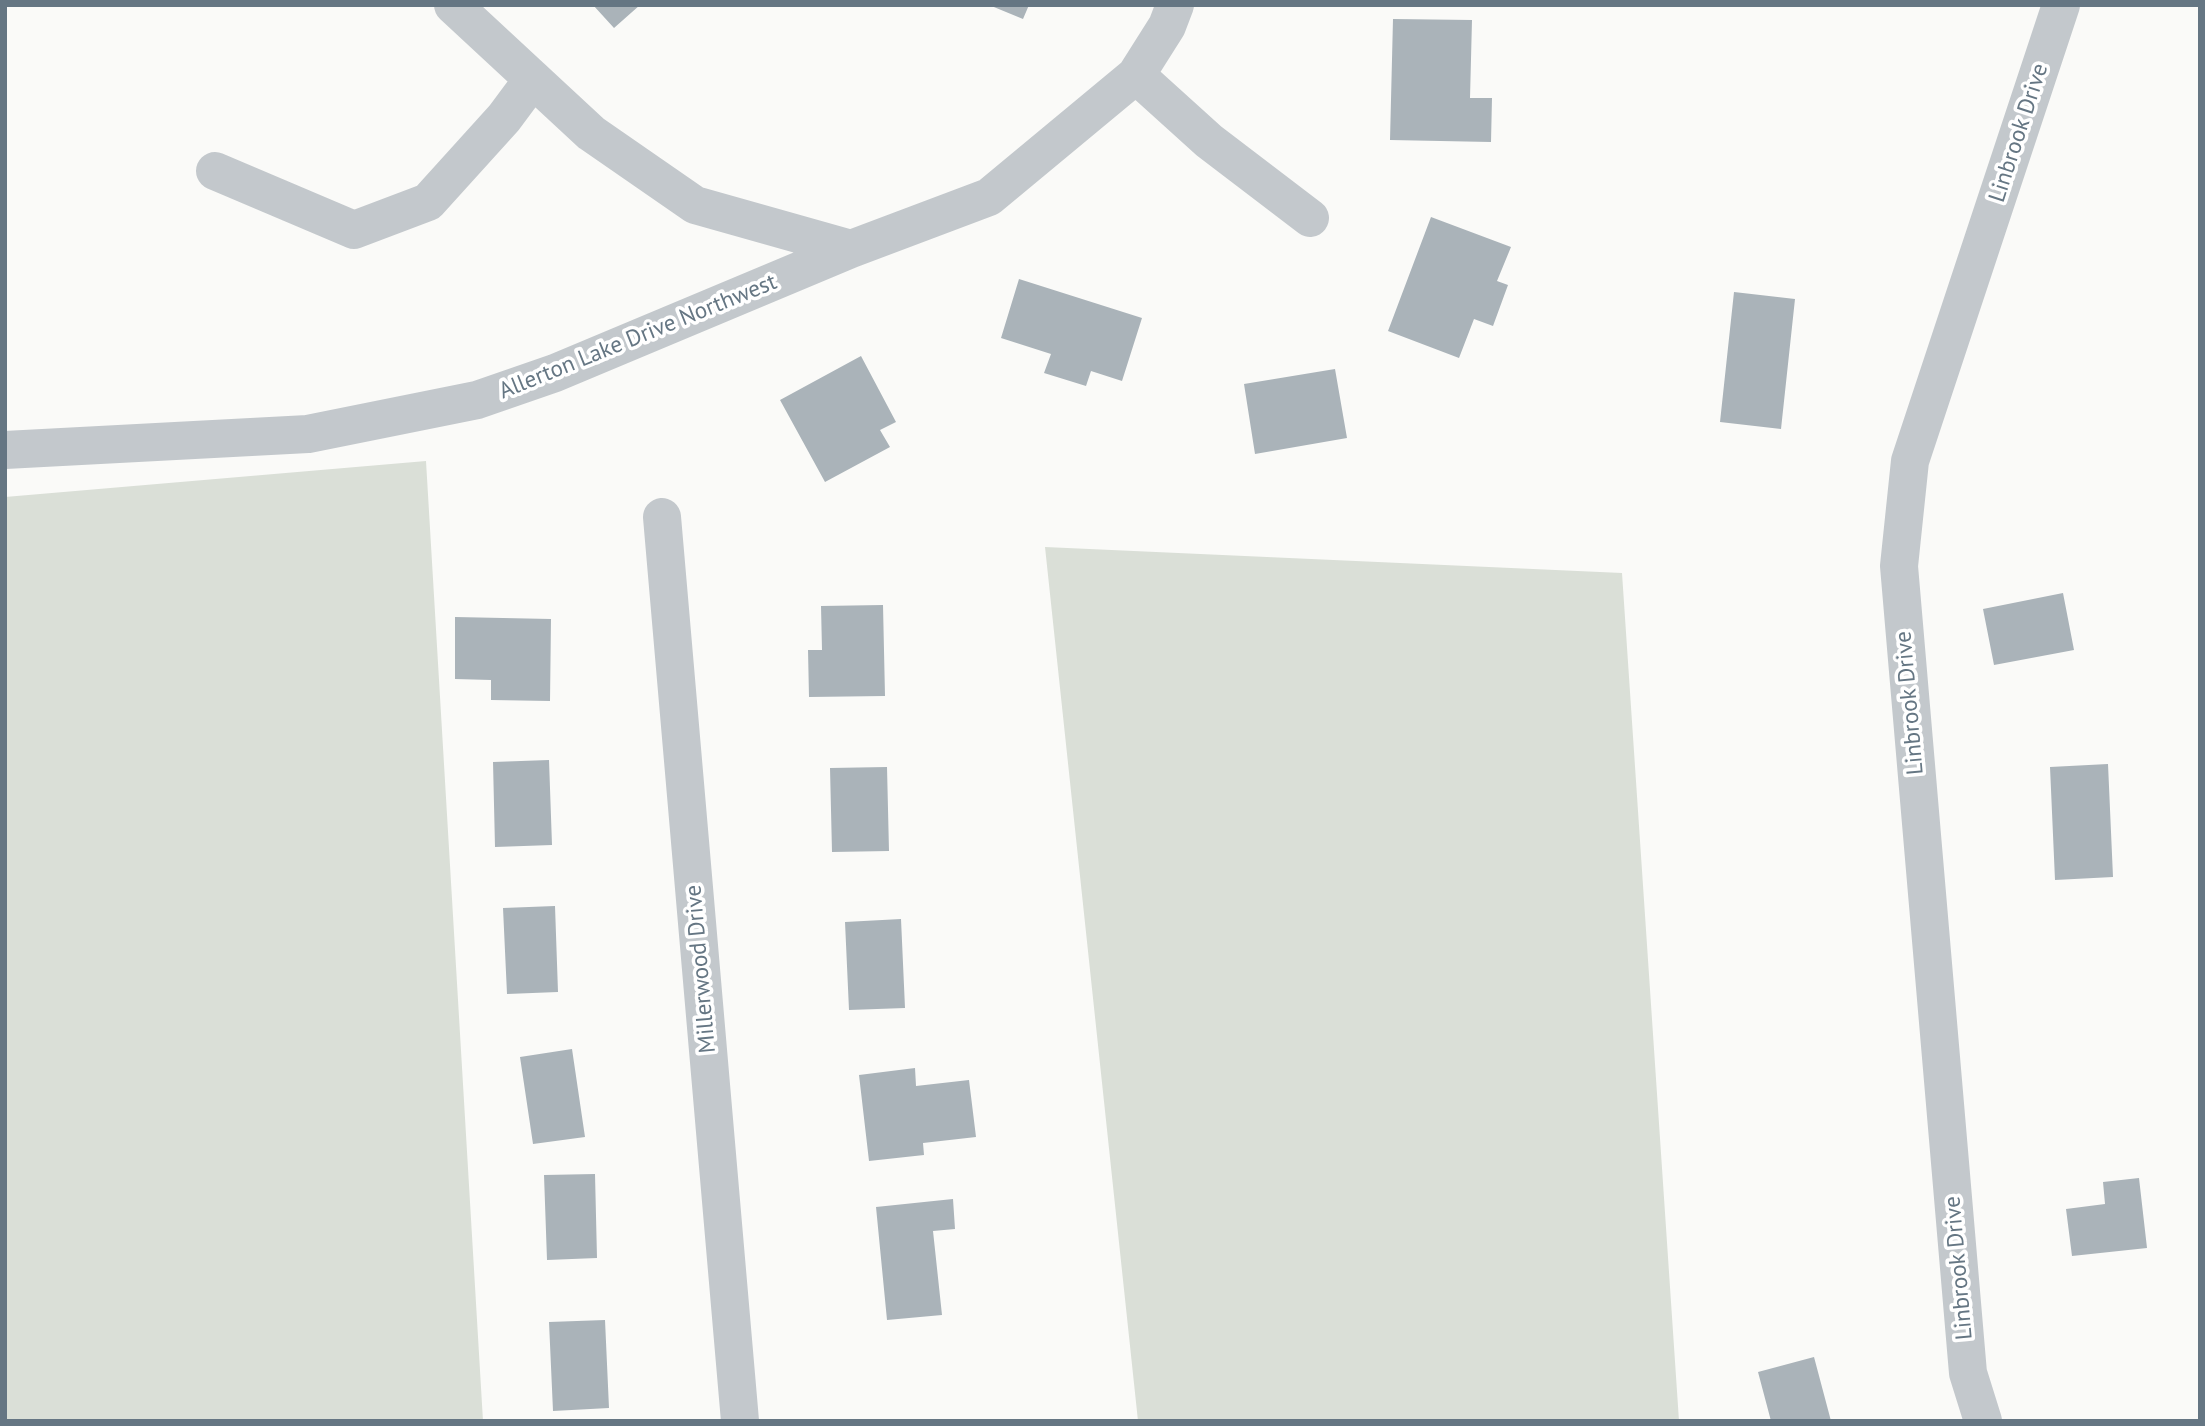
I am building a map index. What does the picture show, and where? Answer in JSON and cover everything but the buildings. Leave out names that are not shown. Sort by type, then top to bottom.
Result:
[{"type":"street","points":[[453,5],[601,139],[695,205],[851,249]]},
{"type":"street","name":"Allerton Lake Drive Northwest","points":[[5,450],[308,434],[477,400],[555,373],[851,249],[989,197],[1136,75],[1167,26],[1175,5]]},
{"type":"street","name":"Linbrook Drive","points":[[1983,1421],[1968,1373],[1899,566],[1910,461],[2061,5]]},
{"type":"street","points":[[1136,75],[1209,141],[1310,218]]},
{"type":"street","points":[[215,171],[354,230],[428,202],[504,118],[533,79]]},
{"type":"street","name":"Millerwood Drive","points":[[662,517],[740,1421]]},
{"type":"shaded area","points":[[426,461],[483,1421],[5,1421],[5,497]]},
{"type":"shaded area","points":[[1045,547],[1622,573],[1679,1421],[1138,1421]]}]
